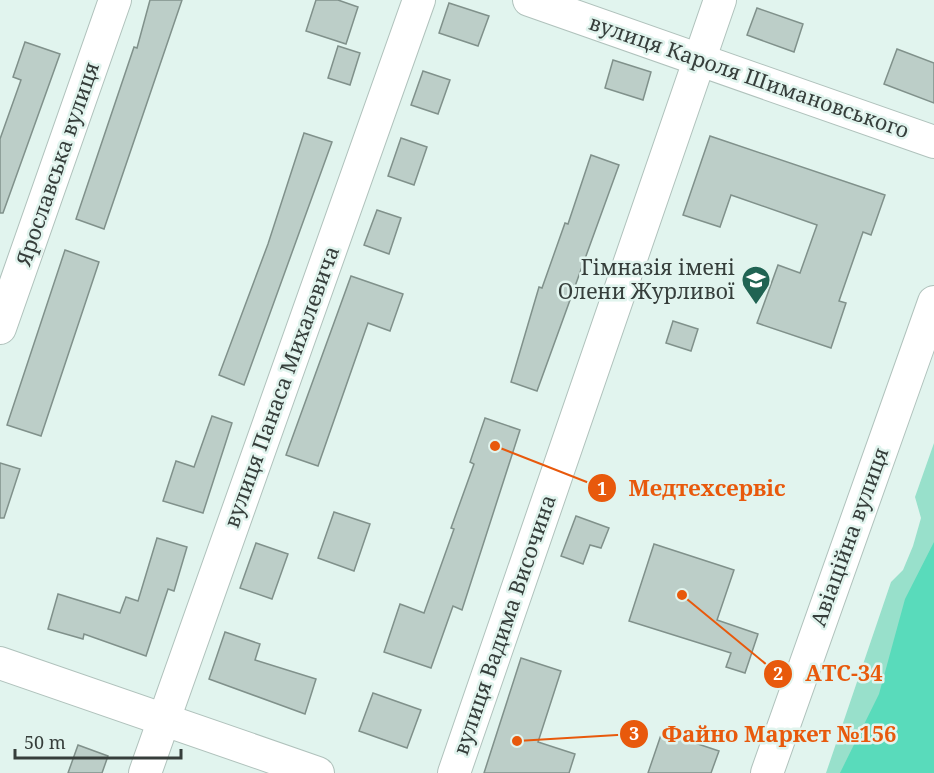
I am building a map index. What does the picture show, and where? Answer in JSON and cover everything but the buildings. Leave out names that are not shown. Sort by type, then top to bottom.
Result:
[{"type":"street","name":"Ярославська вулиця","points":[[0,328],[115,0]]},
{"type":"street","name":"вулиця Панаса Михалевича","points":[[145,773],[418,0]]},
{"type":"street","name":"вулиця Кароля Шимановського","points":[[529,0],[934,142]]},
{"type":"street","name":"вулиця Вадима Височина","points":[[454,773],[720,0]]},
{"type":"street","name":"Авіаційна вулиця","points":[[767,773],[934,302]]},
{"type":"street","points":[[0,663],[318,773]]},
{"type":"green space","points":[[934,443],[934,773],[826,773],[891,582],[903,570],[913,546],[921,518],[915,497]]},
{"type":"green space","points":[[934,542],[934,773],[840,773],[879,694],[905,599]]},
{"type":"place","name":"Гімназія імені Олени Журливої","points":[[756,306]]},
{"type":"place","name":"Медтехсервіс","points":[[495,446]]},
{"type":"place","name":"АТС-34","points":[[682,595]]},
{"type":"place","name":"Файно Маркет №156","points":[[517,741]]}]
